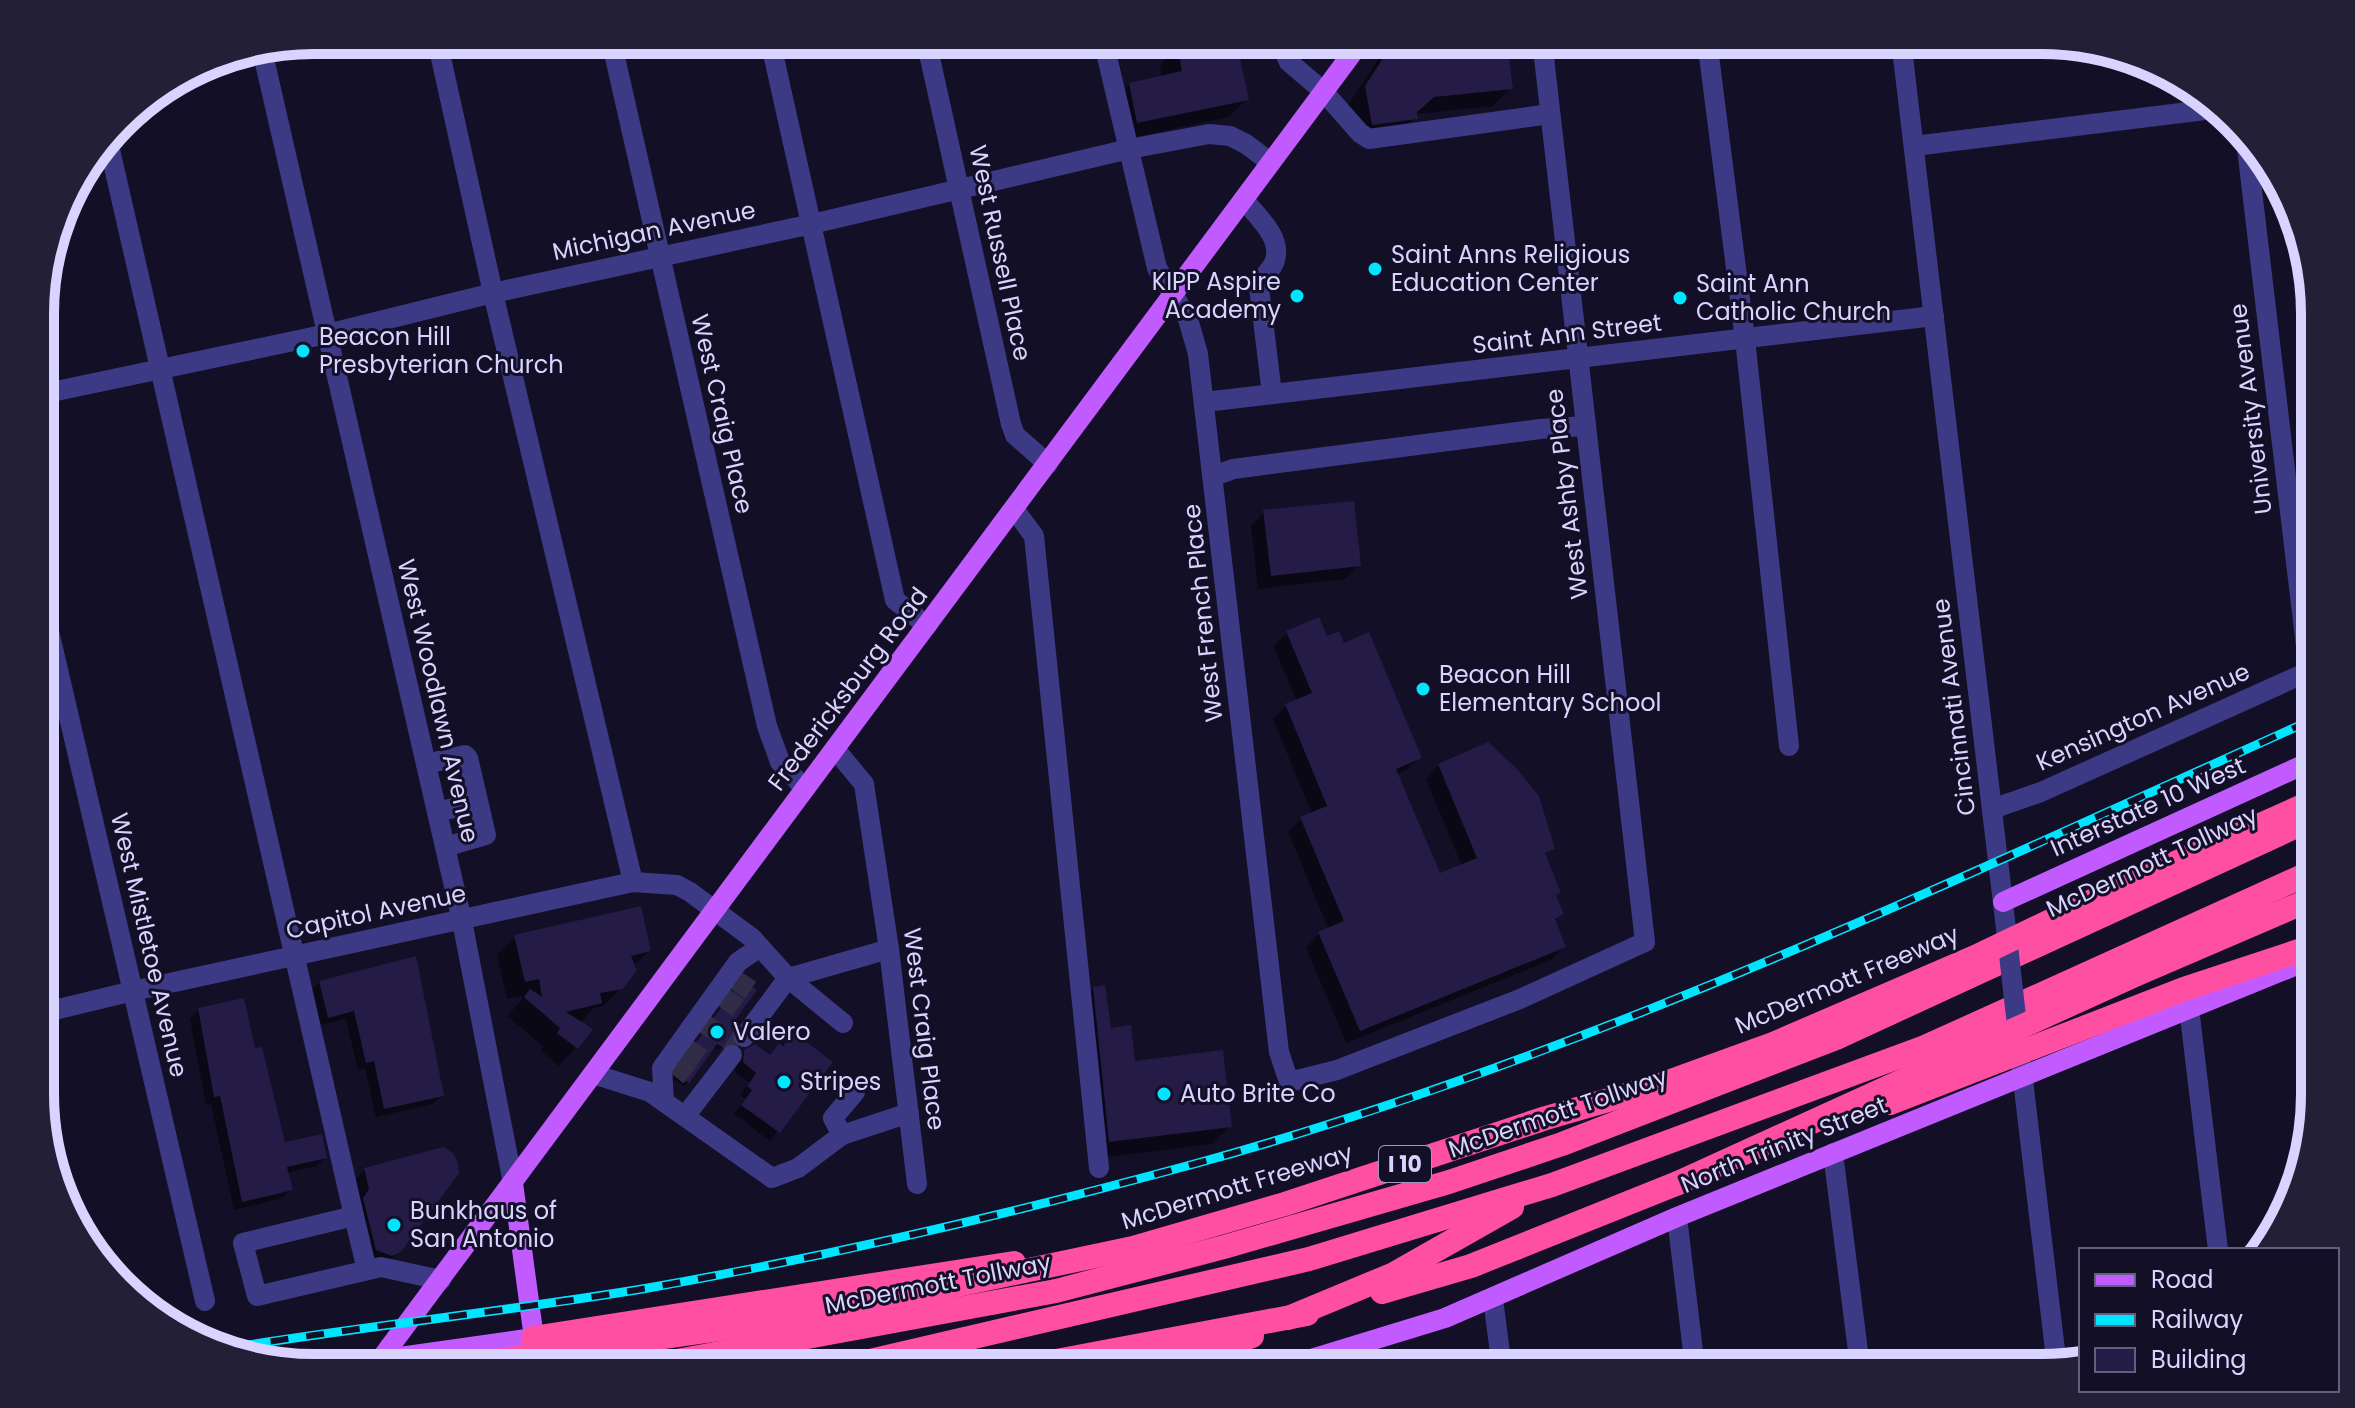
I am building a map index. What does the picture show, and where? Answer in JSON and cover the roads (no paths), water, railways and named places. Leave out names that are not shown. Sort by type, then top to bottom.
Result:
[{"type":"highway","name":"McDermott Freeway","points":[[546,1354],[761,1323],[915,1294],[1133,1248],[1285,1204],[1546,1118],[1657,1086],[1773,1044],[1975,957],[2131,882],[2300,807]]},
{"type":"highway","name":"McDermott Tollway","points":[[716,1354],[1056,1291],[1224,1247],[1449,1182],[1661,1108],[1836,1038],[2300,824]]},
{"type":"highway","points":[[902,1354],[1309,1259],[1552,1185],[1925,1047],[2300,877]]},
{"type":"highway","points":[[1678,1183],[2137,974],[2300,904]]},
{"type":"highway","points":[[1205,1353],[1307,1314],[1471,1266],[1678,1183],[2184,989],[2300,951]]},
{"type":"highway","points":[[536,1353],[1289,1216],[1449,1182]]},
{"type":"highway","points":[[1198,1353],[1394,1274],[1552,1185]]},
{"type":"highway","points":[[1096,1354],[1307,1314]]},
{"type":"main road","name":"Fredericksburg Road","points":[[385,1354],[1351,54]]},
{"type":"main road","name":"Interstate 10 West","points":[[2003,902],[2300,766]]},
{"type":"main road","name":"North Trinity Street","points":[[1340,1353],[1493,1299],[1677,1217],[2300,964]]},
{"type":"main road","name":"West Woodlawn Avenue","points":[[513,1183],[536,1353]]},
{"type":"street","points":[[440,54],[493,293],[633,882]]},
{"type":"street","name":"West Craig Place","points":[[614,54],[767,726],[780,762],[805,789]]},
{"type":"street","points":[[773,54],[895,600],[927,626]]},
{"type":"street","name":"West Russell Place","points":[[929,54],[1011,424],[1015,435],[1048,464]]},
{"type":"street","name":"West French Place","points":[[1106,54],[1157,268],[1193,329],[1214,476],[1279,1052],[1289,1082]]},
{"type":"street","points":[[1285,54],[1289,62],[1323,91],[1369,139],[1550,114]]},
{"type":"street","name":"West Ashby Place","points":[[1289,1082],[1337,1070],[1505,1005],[1645,942],[1544,54]]},
{"type":"street","points":[[1709,54],[1745,339],[1789,746]]},
{"type":"street","name":"Cincinnati Avenue","points":[[1903,54],[2055,1353]]},
{"type":"street","name":"West Woodlawn Avenue","points":[[264,59],[462,921],[513,1183]]},
{"type":"street","points":[[1914,146],[2202,110]]},
{"type":"street","name":"Michigan Avenue","points":[[54,391],[327,334],[493,293],[812,224],[1129,149],[1209,134],[1230,136],[1270,162]]},
{"type":"street","points":[[111,153],[367,1270]]},
{"type":"street","name":"University Avenue","points":[[2248,159],[2300,574]]},
{"type":"street","points":[[1244,200],[1275,242],[1274,264],[1261,279],[1259,287],[1272,394]]},
{"type":"street","name":"Saint Ann Street","points":[[1205,402],[1934,316]]},
{"type":"street","points":[[1214,476],[1233,469],[1540,429],[1585,426]]},
{"type":"street","points":[[1014,509],[1034,536],[1099,1168]]},
{"type":"street","name":"West Mistletoe Avenue","points":[[54,652],[205,1301]]},
{"type":"street","name":"Kensington Avenue","points":[[1992,809],[2041,792],[2300,675]]},
{"type":"street","name":"West Craig Place","points":[[835,749],[864,784],[889,949],[917,1184]]},
{"type":"street","points":[[426,764],[467,756],[478,802],[485,836],[445,847]]},
{"type":"street","points":[[437,812],[478,802]]},
{"type":"street","name":"Capitol Avenue","points":[[54,1010],[633,882],[677,885],[715,910],[760,947],[788,978],[843,1023]]},
{"type":"street","points":[[664,1102],[662,1068],[700,1021],[738,962],[760,947]]},
{"type":"street","points":[[748,1023],[762,998],[788,978],[889,949]]},
{"type":"street","points":[[2189,1008],[2218,1248]]},
{"type":"street","points":[[686,1115],[706,1075],[732,1055]]},
{"type":"street","points":[[593,1074],[650,1092],[772,1178],[798,1168],[842,1135],[909,1113]]},
{"type":"street","points":[[842,1135],[833,1118],[855,1092]]},
{"type":"street","points":[[1833,1153],[1858,1353]]},
{"type":"street","points":[[354,1216],[243,1243],[257,1296],[381,1267],[441,1280]]},
{"type":"street","points":[[1677,1217],[1693,1353]]},
{"type":"street","points":[[1493,1299],[1500,1353]]},
{"type":"tunnel","points":[[734,979],[755,993]]},
{"type":"tunnel","points":[[722,996],[742,1011]]},
{"type":"tunnel","points":[[703,1023],[738,1046]]},
{"type":"tunnel","points":[[685,1047],[705,1061]]},
{"type":"tunnel","points":[[674,1063],[693,1078]]},
{"type":"railway","points":[[248,1345],[597,1296],[785,1262],[1058,1200],[1339,1121],[1482,1073],[1762,963],[2300,725]]},
{"type":"place","name":"Saint Anns Religious Education Center","points":[[1375,269]]},
{"type":"place","name":"KIPP Aspire Academy","points":[[1297,296]]},
{"type":"place","name":"Saint Ann Catholic Church","points":[[1680,298]]},
{"type":"place","name":"Beacon Hill Presbyterian Church","points":[[303,351]]},
{"type":"place","name":"Beacon Hill Elementary School","points":[[1423,689]]},
{"type":"place","name":"Valero","points":[[717,1032]]},
{"type":"place","name":"Stripes","points":[[784,1082]]},
{"type":"place","name":"Auto Brite Co","points":[[1164,1094]]},
{"type":"place","name":"Bunkhaus of San Antonio","points":[[394,1225]]}]
